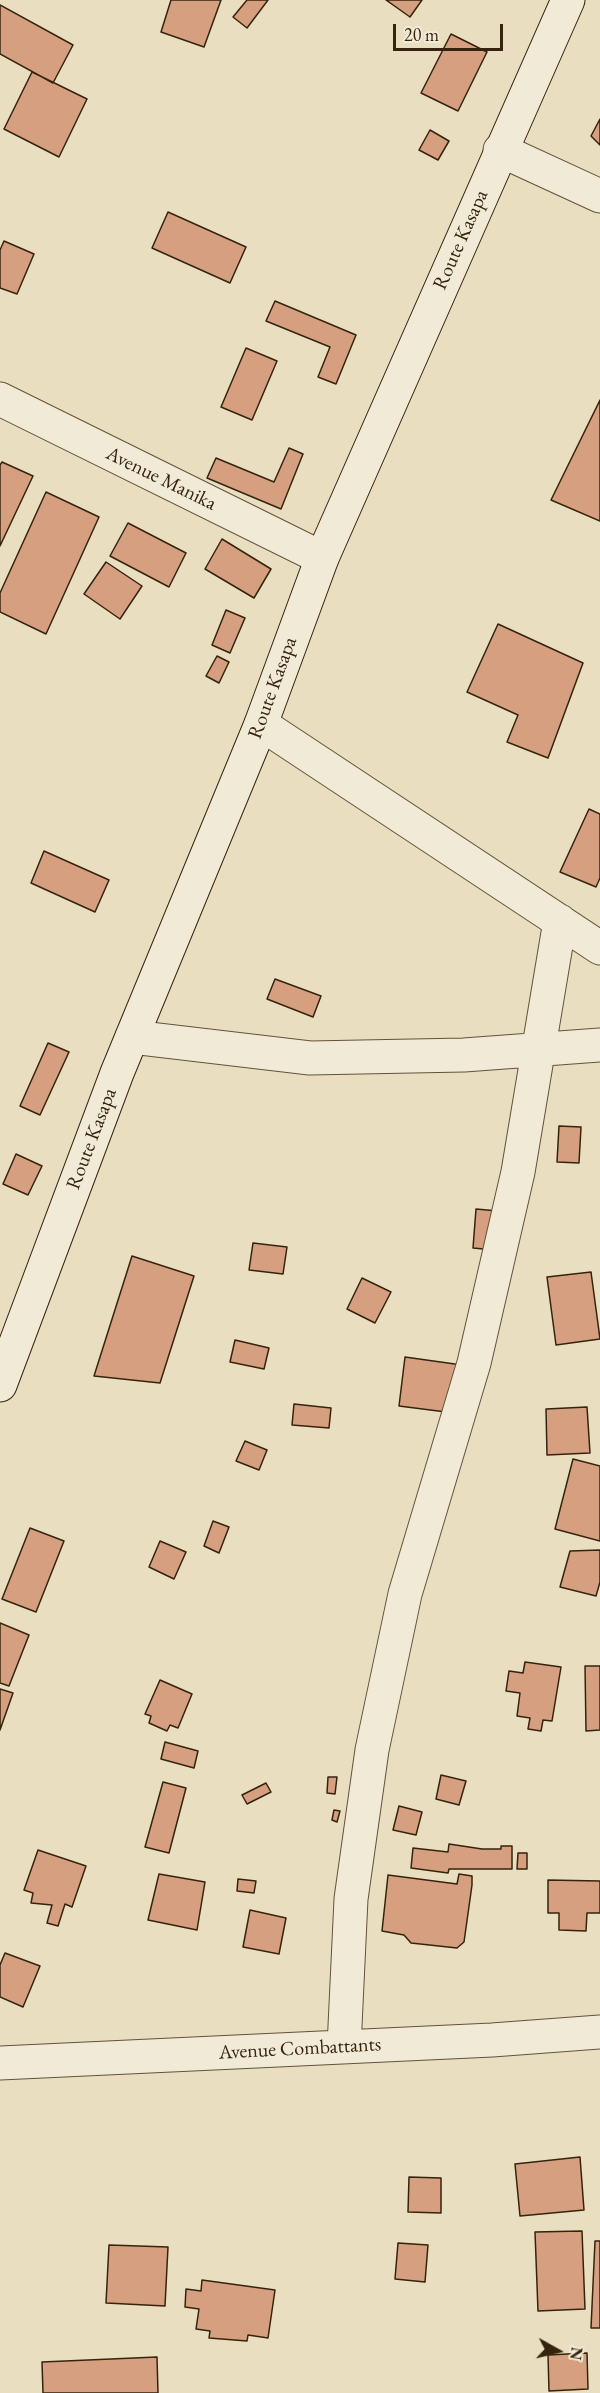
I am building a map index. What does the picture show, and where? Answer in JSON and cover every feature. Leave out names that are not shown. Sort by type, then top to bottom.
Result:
[{"type":"street","name":"Route Kasapa","points":[[0,1385],[132,1037],[261,724],[322,558],[568,0]]},
{"type":"street","points":[[500,150],[600,196]]},
{"type":"street","name":"Avenue Manika","points":[[0,399],[322,558]]},
{"type":"street","points":[[261,724],[600,948]]},
{"type":"street","points":[[344,2047],[351,1899],[372,1750],[405,1594],[476,1352],[518,1172],[560,921]]},
{"type":"street","points":[[132,1037],[310,1058],[464,1055],[600,1045]]},
{"type":"street","name":"Avenue Combattants","points":[[0,2063],[492,2040],[600,2032]]},
{"type":"building","points":[[171,0],[221,0],[204,47],[161,32]]},
{"type":"building","points":[[247,0],[268,0],[247,28],[233,17]]},
{"type":"building","points":[[386,0],[422,0],[410,17]]},
{"type":"building","points":[[0,5],[73,45],[53,83],[0,54]]},
{"type":"building","points":[[451,34],[487,52],[458,111],[421,93]]},
{"type":"building","points":[[32,72],[87,99],[59,157],[4,129]]},
{"type":"building","points":[[600,119],[600,145],[591,136]]},
{"type":"building","points":[[430,130],[449,141],[438,160],[419,150]]},
{"type":"building","points":[[168,212],[246,247],[230,283],[152,248]]},
{"type":"building","points":[[4,241],[34,254],[17,294],[0,288],[0,250]]},
{"type":"building","points":[[275,301],[356,335],[336,384],[318,377],[330,347],[266,321]]},
{"type":"building","points":[[246,348],[277,361],[252,420],[221,407]]},
{"type":"building","points":[[600,400],[600,521],[551,500]]},
{"type":"building","points":[[289,448],[303,454],[281,509],[207,478],[216,458],[274,482]]},
{"type":"building","points":[[2,462],[33,476],[0,546],[0,465]]},
{"type":"building","points":[[46,492],[99,517],[46,634],[0,612],[0,593]]},
{"type":"building","points":[[128,523],[186,553],[169,587],[110,556]]},
{"type":"building","points":[[222,539],[271,569],[254,598],[205,569]]},
{"type":"building","points":[[106,562],[142,586],[120,619],[84,594]]},
{"type":"building","points":[[226,610],[245,618],[230,653],[212,645]]},
{"type":"building","points":[[498,624],[583,663],[548,758],[507,742],[518,715],[467,692]]},
{"type":"building","points":[[217,656],[229,662],[219,683],[206,676]]},
{"type":"building","points":[[589,809],[600,814],[600,878],[596,887],[560,872]]},
{"type":"building","points":[[44,851],[109,880],[95,912],[31,883]]},
{"type":"building","points":[[275,979],[321,996],[313,1017],[267,999]]},
{"type":"building","points":[[48,1043],[69,1052],[40,1115],[20,1106]]},
{"type":"building","points":[[559,1126],[581,1127],[579,1163],[557,1162]]},
{"type":"building","points":[[16,1154],[42,1166],[28,1195],[3,1184]]},
{"type":"building","points":[[476,1209],[498,1211],[494,1250],[473,1248]]},
{"type":"building","points":[[253,1243],[287,1247],[283,1274],[249,1270]]},
{"type":"building","points":[[132,1256],[194,1276],[160,1383],[94,1376]]},
{"type":"building","points":[[591,1272],[600,1339],[556,1345],[547,1277]]},
{"type":"building","points":[[362,1278],[391,1292],[375,1323],[347,1309]]},
{"type":"building","points":[[235,1340],[269,1348],[264,1369],[230,1362]]},
{"type":"building","points":[[405,1357],[462,1365],[446,1412],[399,1406]]},
{"type":"building","points":[[294,1404],[331,1408],[329,1428],[292,1425]]},
{"type":"building","points":[[587,1407],[590,1453],[547,1455],[546,1409]]},
{"type":"building","points":[[245,1441],[267,1450],[259,1470],[236,1461]]},
{"type":"building","points":[[573,1459],[600,1466],[600,1541],[555,1529]]},
{"type":"building","points":[[213,1521],[229,1527],[219,1553],[204,1546]]},
{"type":"building","points":[[30,1528],[64,1541],[36,1612],[2,1599]]},
{"type":"building","points":[[160,1541],[186,1552],[174,1579],[149,1567]]},
{"type":"building","points":[[600,1550],[600,1582],[596,1596],[560,1587],[570,1551]]},
{"type":"building","points":[[0,1623],[29,1635],[9,1686],[0,1683]]},
{"type":"building","points":[[525,1662],[561,1667],[552,1721],[543,1720],[541,1731],[528,1729],[530,1718],[517,1716],[520,1693],[506,1691],[509,1671],[523,1673]]},
{"type":"building","points":[[585,1666],[600,1666],[600,1730],[586,1731]]},
{"type":"building","points":[[160,1680],[192,1694],[178,1728],[170,1725],[167,1731],[149,1723],[151,1716],[145,1714]]},
{"type":"building","points":[[0,1689],[13,1693],[0,1730]]},
{"type":"building","points":[[165,1742],[198,1751],[194,1768],[161,1759]]},
{"type":"building","points":[[441,1775],[466,1781],[459,1805],[436,1799]]},
{"type":"building","points":[[328,1777],[337,1777],[335,1794],[327,1793]]},
{"type":"building","points":[[163,1782],[186,1788],[169,1853],[145,1847]]},
{"type":"building","points":[[266,1783],[271,1792],[247,1804],[242,1795]]},
{"type":"building","points":[[399,1806],[422,1812],[416,1835],[393,1830]]},
{"type":"building","points":[[334,1810],[340,1811],[337,1822],[332,1820]]},
{"type":"building","points":[[449,1844],[482,1849],[501,1849],[501,1846],[512,1846],[512,1869],[449,1869],[448,1873],[411,1868],[413,1848],[448,1852]]},
{"type":"building","points":[[38,1850],[86,1866],[72,1907],[65,1904],[58,1926],[47,1923],[52,1905],[31,1903],[33,1893],[24,1890]]},
{"type":"building","points":[[518,1853],[527,1853],[527,1869],[517,1869]]},
{"type":"building","points":[[159,1874],[205,1882],[197,1930],[148,1920]]},
{"type":"building","points":[[459,1874],[472,1876],[472,1885],[464,1942],[457,1948],[411,1943],[404,1935],[382,1931],[388,1875],[457,1884]]},
{"type":"building","points":[[238,1879],[256,1881],[254,1893],[237,1891]]},
{"type":"building","points":[[548,1880],[600,1881],[600,1913],[587,1913],[586,1931],[559,1930],[559,1913],[548,1913]]},
{"type":"building","points":[[250,1910],[286,1918],[279,1954],[243,1947]]},
{"type":"building","points":[[5,1953],[40,1966],[23,2007],[0,1997],[0,1965]]},
{"type":"building","points":[[580,2157],[584,2210],[520,2216],[515,2164]]},
{"type":"building","points":[[409,2177],[441,2178],[441,2213],[408,2212]]},
{"type":"building","points":[[582,2231],[585,2309],[538,2311],[535,2232]]},
{"type":"building","points":[[595,2241],[600,2241],[600,2328],[591,2328]]},
{"type":"building","points":[[398,2243],[428,2245],[425,2282],[395,2279]]},
{"type":"building","points":[[109,2245],[168,2247],[165,2306],[106,2303]]},
{"type":"building","points":[[202,2280],[275,2290],[268,2338],[248,2335],[247,2341],[209,2338],[210,2331],[196,2329],[199,2309],[185,2307],[186,2289],[201,2291]]},
{"type":"building","points":[[587,2353],[588,2389],[549,2391],[548,2355]]},
{"type":"building","points":[[157,2357],[158,2393],[43,2393],[42,2362]]}]
